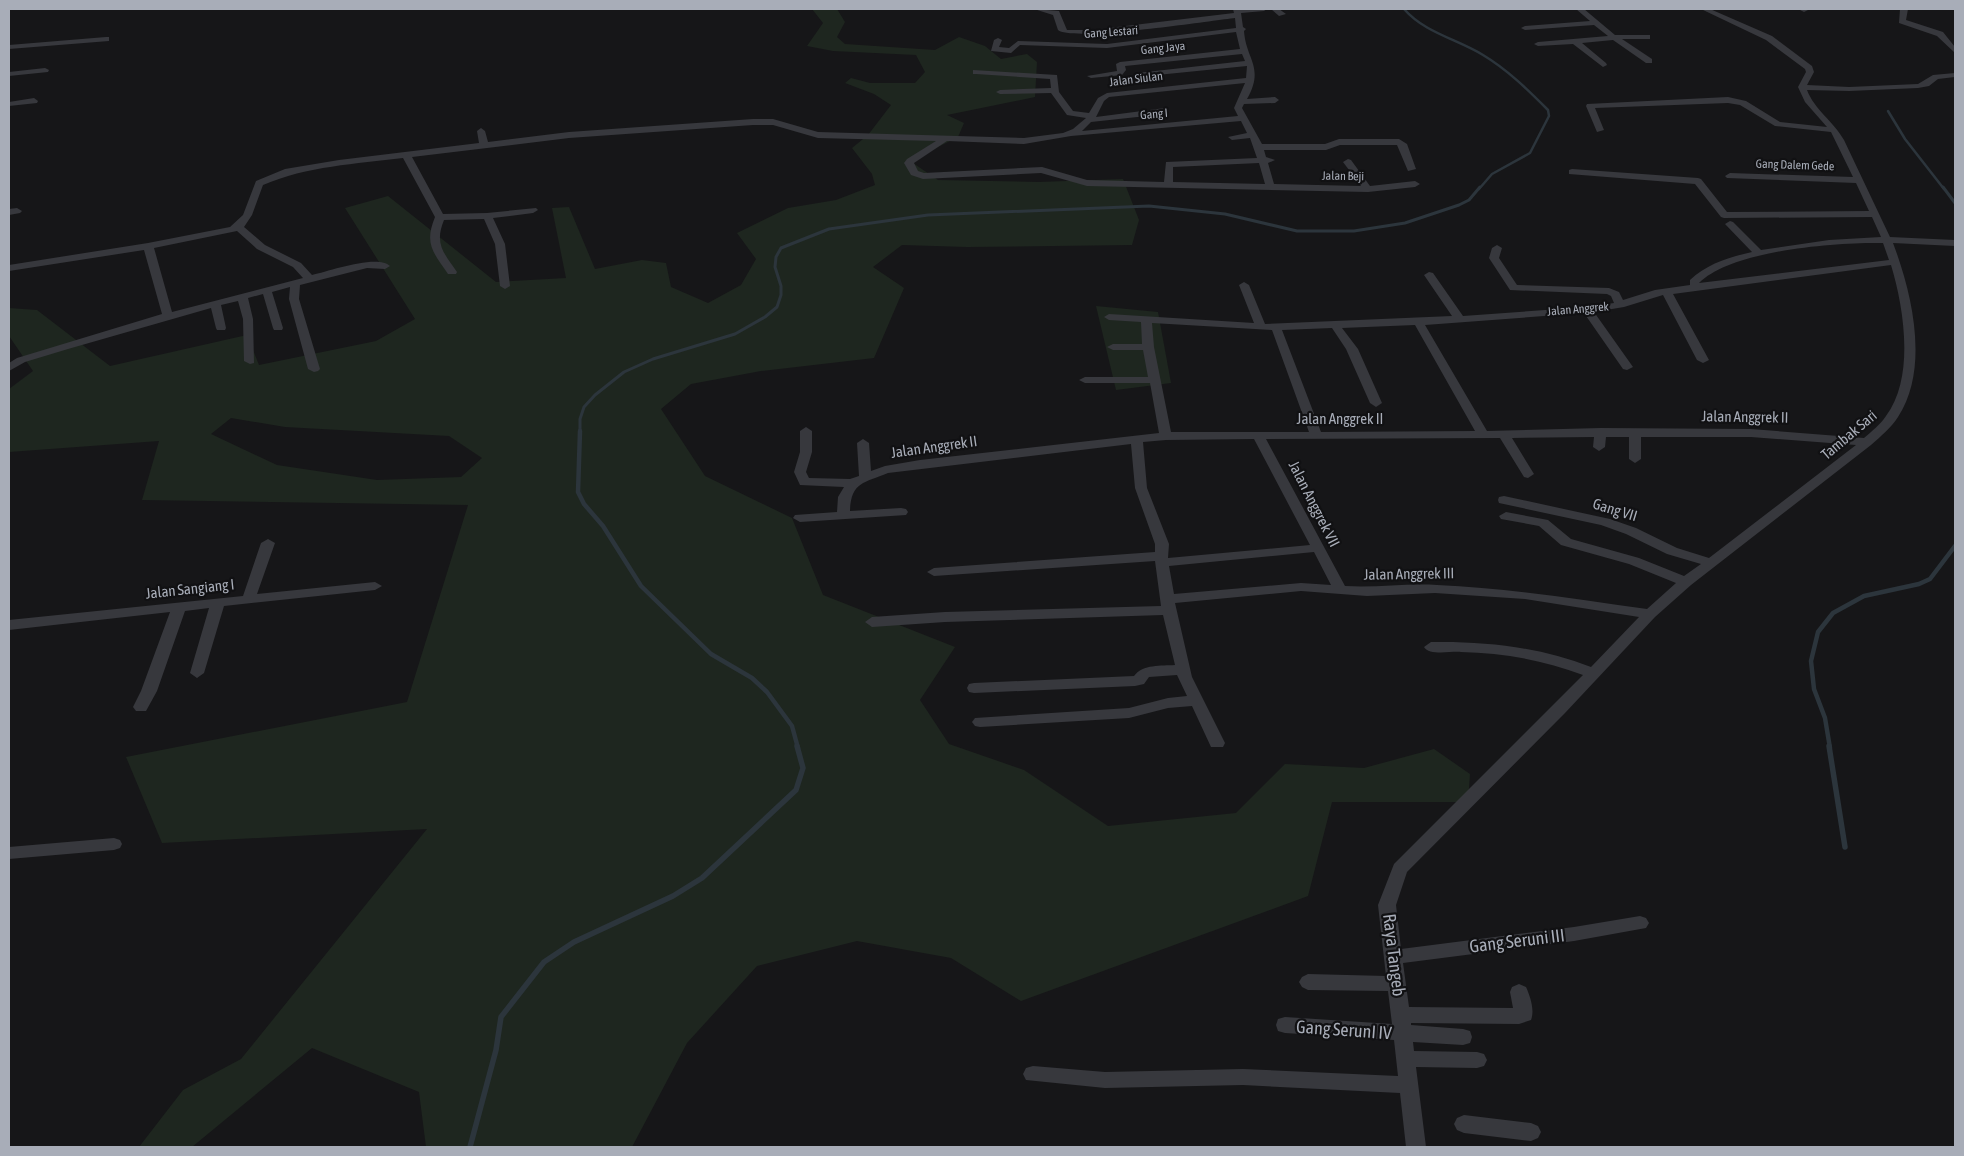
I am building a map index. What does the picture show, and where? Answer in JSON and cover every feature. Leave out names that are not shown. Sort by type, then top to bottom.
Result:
[{"type":"street","points":[[1037,9],[1056,13],[1062,30],[1074,32],[1264,9]]},
{"type":"street","points":[[1580,9],[1594,23],[1614,38],[1650,61]]},
{"type":"street","points":[[1704,9],[1762,34],[1809,68],[1810,72],[1802,87],[1849,89],[1918,86],[1926,84],[1936,77],[1955,75]]},
{"type":"street","points":[[1904,9],[1902,21],[1940,34],[1955,51]]},
{"type":"street","points":[[1237,12],[1252,74],[1248,90],[1238,108],[1264,155],[1270,187]]},
{"type":"street","points":[[1525,28],[1594,23]]},
{"type":"street","points":[[1105,53],[1241,34]]},
{"type":"street","name":"Gang Lestari","points":[[998,40],[994,49],[1010,51],[1018,43],[1108,46],[1241,34]]},
{"type":"street","points":[[1538,44],[1647,36]]},
{"type":"street","points":[[9,47],[106,39]]},
{"type":"street","points":[[1575,41],[1603,65]]},
{"type":"street","name":"Gang Jaya","points":[[1091,76],[1119,73],[1122,70],[1120,64],[1245,51]]},
{"type":"street","points":[[9,56],[32,54]]},
{"type":"street","points":[[1138,75],[1250,63]]},
{"type":"street","points":[[9,74],[45,70]]},
{"type":"street","points":[[976,72],[1052,77],[1056,79],[1054,90],[1071,114],[1090,118],[1165,111]]},
{"type":"street","name":"Jalan Siulan","points":[[238,227],[249,214],[256,187],[264,179],[300,169],[334,164],[597,132],[752,122],[780,124],[807,134],[860,138],[1024,141],[1068,134],[1083,127],[1104,97],[1113,94],[1250,80]]},
{"type":"street","name":"Tambak Sari","points":[[1560,709],[1592,673],[1650,614],[1686,582],[1867,442],[1889,421],[1901,399],[1908,374],[1911,337],[1910,318],[1888,240],[1834,130],[1809,102],[1802,87]]},
{"type":"street","points":[[1000,92],[1054,90]]},
{"type":"street","points":[[1240,102],[1275,100]]},
{"type":"street","points":[[1600,130],[1590,106],[1728,100],[1743,103],[1778,124],[1834,130]]},
{"type":"street","points":[[9,104],[34,101]]},
{"type":"street","name":"Gang I","points":[[1068,134],[1242,118]]},
{"type":"street","points":[[481,131],[484,146]]},
{"type":"street","points":[[1232,137],[1254,135]]},
{"type":"street","points":[[420,140],[424,154]]},
{"type":"street","name":"Jalan Beji","points":[[945,140],[910,161],[909,163],[914,173],[923,176],[1042,170],[1087,184],[1168,186],[1368,189],[1415,184]]},
{"type":"street","points":[[1168,186],[1169,164],[1326,147],[1338,142],[1399,142],[1403,144],[1411,169]]},
{"type":"street","points":[[1264,155],[1291,154]]},
{"type":"street","points":[[407,156],[440,217]]},
{"type":"street","points":[[1348,162],[1368,189]]},
{"type":"street","points":[[1572,172],[1698,181],[1724,215],[1875,214]]},
{"type":"street","name":"Gang Dalem Gede","points":[[1730,176],[1859,180]]},
{"type":"street","points":[[440,217],[487,216],[533,210]]},
{"type":"street","points":[[487,216],[500,244],[505,286]]},
{"type":"street","points":[[440,217],[434,232],[436,249],[452,272]]},
{"type":"street","points":[[1730,224],[1758,253]]},
{"type":"street","points":[[9,268],[148,246],[238,227],[262,247],[297,265],[310,279]]},
{"type":"street","points":[[1696,288],[1694,282],[1696,277],[1708,269],[1758,253],[1865,240],[1955,243]]},
{"type":"street","points":[[148,246],[168,316]]},
{"type":"street","points":[[1497,248],[1494,258],[1514,288],[1609,292],[1615,294],[1620,305]]},
{"type":"street","name":"Jalan Anggrek","points":[[1109,317],[1261,328],[1418,322],[1587,310],[1620,305],[1641,296],[1666,291],[1894,262]]},
{"type":"street","points":[[9,368],[33,357],[215,303],[373,264],[385,266]]},
{"type":"street","points":[[1429,275],[1459,318]]},
{"type":"street","points":[[295,284],[294,299],[314,369]]},
{"type":"street","points":[[1244,285],[1261,328]]},
{"type":"street","points":[[267,291],[278,328]]},
{"type":"street","points":[[1666,291],[1703,360]]},
{"type":"street","points":[[242,296],[248,318],[250,361]]},
{"type":"street","points":[[215,303],[221,328]]},
{"type":"street","points":[[1587,310],[1627,367]]},
{"type":"street","points":[[1146,321],[1148,347],[1166,436]]},
{"type":"street","points":[[1418,322],[1483,434]]},
{"type":"street","points":[[1335,325],[1352,349],[1376,403]]},
{"type":"street","points":[[1276,327],[1294,370],[1316,435]]},
{"type":"street","points":[[1113,347],[1148,347]]},
{"type":"street","points":[[1086,380],[1156,380]]},
{"type":"street","points":[[806,431],[806,452],[800,472],[804,482],[852,483],[844,497],[843,516]]},
{"type":"street","points":[[1599,446],[1601,432]]},
{"type":"street","name":"Jalan Anggrek II","points":[[852,483],[865,476],[920,464],[1012,452],[1166,436],[1601,432],[1751,433],[1867,442]]},
{"type":"street","points":[[1634,432],[1635,459]]},
{"type":"street","name":"Jalan Anggrek VII","points":[[1257,434],[1282,477],[1341,590]]},
{"type":"street","points":[[1504,434],[1528,474]]},
{"type":"street","points":[[1138,440],[1141,488],[1162,544],[1162,560],[1168,604],[1183,669],[1195,701],[1217,743]]},
{"type":"street","points":[[863,443],[865,476]]},
{"type":"street","name":"Gang VII","points":[[1504,500],[1606,522],[1631,530],[1672,551],[1713,563]]},
{"type":"street","points":[[800,518],[901,512]]},
{"type":"street","points":[[1506,516],[1543,524],[1562,540],[1627,558],[1686,582]]},
{"type":"street","points":[[248,600],[268,543]]},
{"type":"street","points":[[934,572],[1162,560],[1319,548]]},
{"type":"street","name":"Jalan Sangiang I","points":[[9,625],[375,586]]},
{"type":"street","name":"Jalan Anggrek III","points":[[872,622],[1168,604],[1301,587],[1341,590],[1472,590],[1525,595],[1650,614]]},
{"type":"street","points":[[197,673],[218,603]]},
{"type":"street","points":[[141,707],[149,691],[179,607]]},
{"type":"street","points":[[1431,647],[1463,646],[1531,653],[1565,662],[1592,673]]},
{"type":"street","points":[[974,688],[1135,681],[1148,672],[1183,669]]},
{"type":"street","points":[[980,722],[1129,713],[1168,703],[1195,701]]},
{"type":"street","name":"Raya Tangeb","points":[[1416,1147],[1402,1015],[1387,905],[1400,869],[1560,709]]},
{"type":"street","points":[[9,853],[114,844]]},
{"type":"street","name":"Gang Seruni III","points":[[1393,956],[1574,934],[1640,923]]},
{"type":"street","points":[[1308,982],[1397,984]]},
{"type":"street","points":[[1402,1015],[1519,1016],[1524,1014],[1519,992]]},
{"type":"street","name":"Gang SerunI IV","points":[[1285,1025],[1463,1037]]},
{"type":"street","points":[[1407,1059],[1476,1060]]},
{"type":"street","points":[[1032,1074],[1105,1080],[1242,1077],[1410,1085]]},
{"type":"street","points":[[1464,1124],[1531,1132]]},
{"type":"shaded area","points":[[812,9],[837,9],[845,22],[837,37],[845,44],[935,50],[959,37],[985,46],[1001,59],[1027,54],[1037,62],[1035,97],[947,115],[964,123],[958,137],[910,161],[938,180],[1039,182],[1123,179],[1139,220],[1132,245],[967,247],[902,245],[873,267],[904,288],[874,358],[761,371],[691,384],[661,409],[705,476],[792,518],[823,595],[955,647],[920,700],[949,744],[1024,770],[1108,826],[1236,813],[1285,764],[1364,768],[1434,749],[1470,774],[1468,802],[1332,802],[1308,896],[1021,1001],[951,958],[857,941],[757,966],[687,1043],[632,1147],[426,1147],[419,1092],[312,1048],[192,1147],[139,1147],[183,1090],[241,1059],[427,829],[162,843],[126,757],[407,702],[468,505],[142,500],[159,441],[9,452],[9,389],[33,371],[9,336],[9,308],[37,310],[110,366],[247,335],[259,365],[376,341],[415,319],[345,208],[388,196],[496,282],[566,278],[552,208],[569,207],[595,269],[642,260],[666,263],[671,287],[708,303],[741,285],[756,259],[737,233],[788,208],[836,200],[875,185],[872,174],[852,148],[868,135],[891,105],[874,94],[845,83],[851,78],[870,83],[915,83],[925,72],[916,55],[833,51],[807,46],[823,23]],"holes":[[[231,418],[285,427],[449,436],[482,458],[461,477],[377,480],[277,465],[211,434]]]},
{"type":"shaded area","points":[[1096,306],[1158,312],[1171,383],[1116,390]]},
{"type":"waterway","points":[[1404,9],[1431,30],[1473,49],[1501,67],[1548,110],[1549,116],[1530,153],[1492,174],[1479,189]]},
{"type":"waterway","points":[[1888,111],[1905,139],[1944,189]]},
{"type":"waterway","points":[[580,431],[580,419],[584,407],[595,395],[624,372],[653,359],[735,334],[765,317],[777,307],[781,295],[781,286],[775,267],[776,257],[781,248],[829,229],[928,215],[1149,206],[1225,214],[1297,231],[1354,231],[1405,223],[1459,205],[1469,200],[1480,187]]},
{"type":"waterway","points":[[1943,187],[1955,203]]},
{"type":"waterway","points":[[580,431],[578,492],[584,504],[603,526],[641,586],[711,654],[752,678],[767,692],[792,726],[798,748]]},
{"type":"waterway","points":[[1830,748],[1825,718],[1814,689],[1811,661],[1818,632],[1833,613],[1864,596],[1919,584],[1930,579],[1955,546]]},
{"type":"waterway","points":[[470,1147],[496,1050],[501,1017],[544,962],[574,942],[673,896],[702,878],[796,790],[803,768],[797,746]]},
{"type":"waterway","points":[[1829,746],[1845,847]]}]
